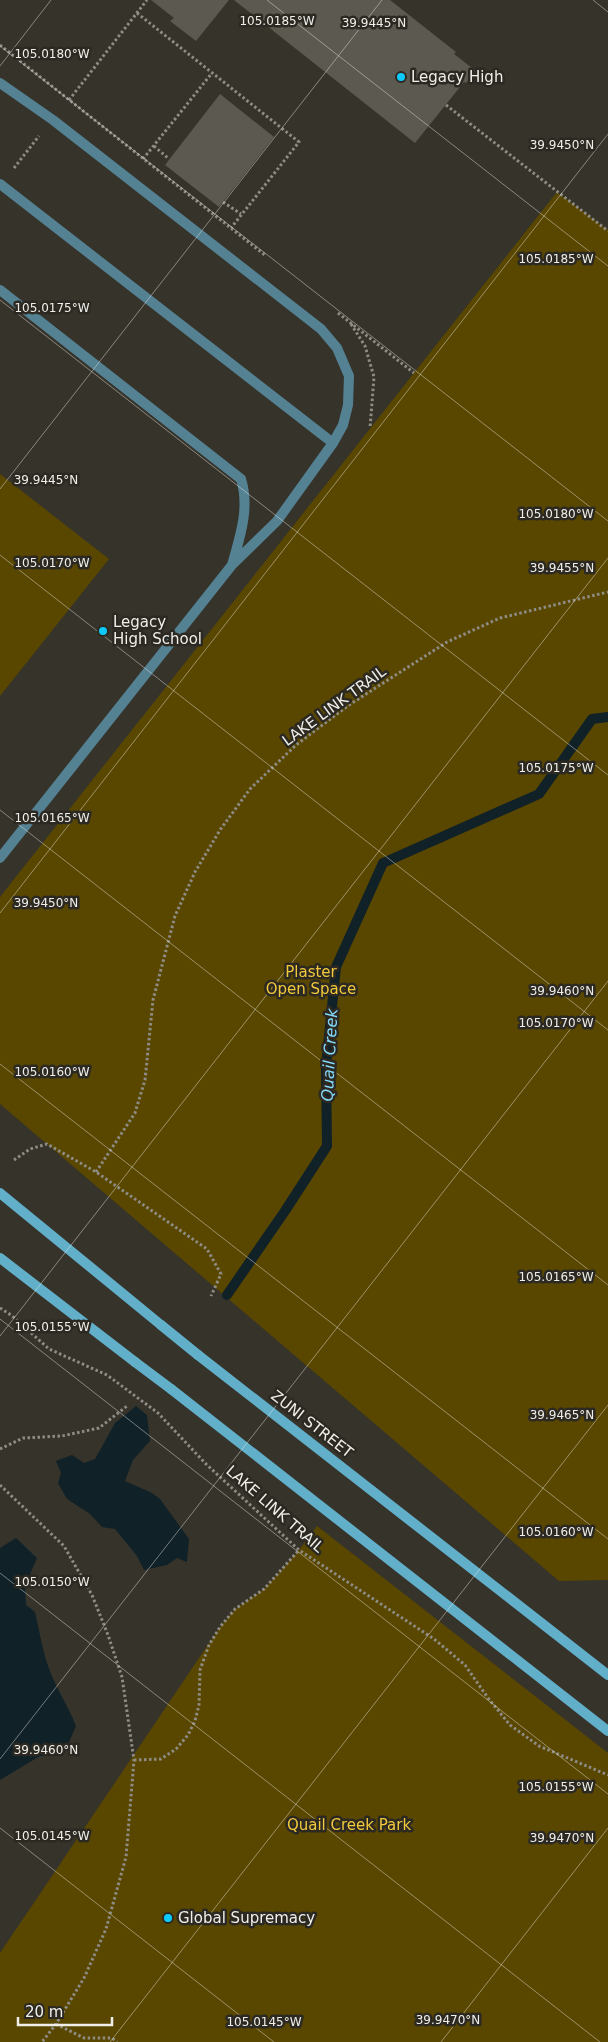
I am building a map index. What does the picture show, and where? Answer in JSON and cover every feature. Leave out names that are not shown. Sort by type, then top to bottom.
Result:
[{"type":"main road","name":"ZUNI STREET","points":[[0,1193],[198,1355],[608,1675]]},
{"type":"main road","points":[[0,1258],[171,1389],[608,1731]]},
{"type":"lane","points":[[0,83],[53,120],[321,329],[337,348],[349,376],[348,405],[343,425],[333,443],[277,521],[232,565],[0,858]]},
{"type":"lane","points":[[0,184],[333,443]]},
{"type":"lane","points":[[0,290],[241,479],[245,493],[243,525],[232,565]]},
{"type":"path","points":[[14,168],[147,0]]},
{"type":"path","points":[[137,13],[299,142],[230,228]]},
{"type":"path","points":[[0,45],[268,257]]},
{"type":"path","points":[[143,159],[212,73]]},
{"type":"path","points":[[446,105],[608,231]]},
{"type":"path","points":[[154,146],[169,159]]},
{"type":"path","points":[[223,202],[241,214]]},
{"type":"path","points":[[334,310],[414,373]]},
{"type":"path","name":"LAKE LINK TRAIL","points":[[96,1172],[135,1112],[145,1080],[152,1000],[175,916],[195,872],[220,830],[250,789],[296,745],[349,705],[447,642],[500,618],[608,592]]},
{"type":"path","points":[[14,1160],[30,1149],[47,1144],[96,1172],[206,1248],[221,1274],[211,1296]]},
{"type":"path","name":"LAKE LINK TRAIL","points":[[0,1308],[49,1349],[107,1375],[158,1413],[206,1464],[299,1550],[434,1639],[465,1665],[510,1725],[539,1746],[608,1775]]},
{"type":"path","points":[[0,1449],[23,1438],[62,1436],[99,1428],[126,1406]]},
{"type":"path","points":[[0,1485],[64,1546],[92,1595],[122,1676],[134,1760],[126,1857],[106,1929],[84,1978],[56,2024],[42,2042]]},
{"type":"path","points":[[134,1760],[161,1759],[176,1749],[188,1735],[195,1721],[199,1705],[200,1670],[209,1645],[220,1627],[236,1609],[264,1588],[299,1550]]},
{"type":"path","points":[[56,2024],[84,2038],[112,2038],[117,2042]]},
{"type":"green space","name":"Plaster Open Space","points":[[557,192],[608,230],[608,1580],[559,1581],[0,1104],[0,897]]},
{"type":"green space","points":[[0,474],[109,559],[0,696]]},
{"type":"green space","name":"Quail Creek Park","points":[[317,1526],[608,1753],[608,2042],[0,2042],[0,1953],[220,1627],[235,1609],[264,1589],[299,1550]]},
{"type":"shaded area","points":[[136,1406],[147,1415],[150,1441],[133,1460],[125,1481],[152,1493],[160,1499],[189,1539],[187,1562],[177,1558],[167,1565],[144,1570],[137,1556],[115,1529],[102,1527],[90,1514],[67,1499],[58,1483],[61,1473],[56,1461],[72,1455],[84,1463],[95,1459],[115,1423]]},
{"type":"shaded area","points":[[16,1538],[37,1558],[25,1586],[26,1605],[35,1612],[48,1666],[76,1726],[63,1756],[40,1756],[0,1780],[0,1548]]},
{"type":"building","points":[[151,0],[229,0],[196,41],[170,21],[174,18]]},
{"type":"building","name":"Legacy High","points":[[234,0],[390,0],[456,52],[454,54],[476,71],[466,83],[464,82],[415,143]]},
{"type":"building","points":[[220,94],[274,137],[219,207],[165,165]]},
{"type":"waterway","name":"Quail Creek","points":[[227,1295],[327,1146],[326,1066],[336,967],[383,863],[539,794],[592,719],[608,717]]},
{"type":"place","name":"Legacy High","points":[[401,77]]},
{"type":"place","name":"Legacy High School","points":[[103,631]]},
{"type":"place","name":"Global Supremacy","points":[[168,1918]]}]
